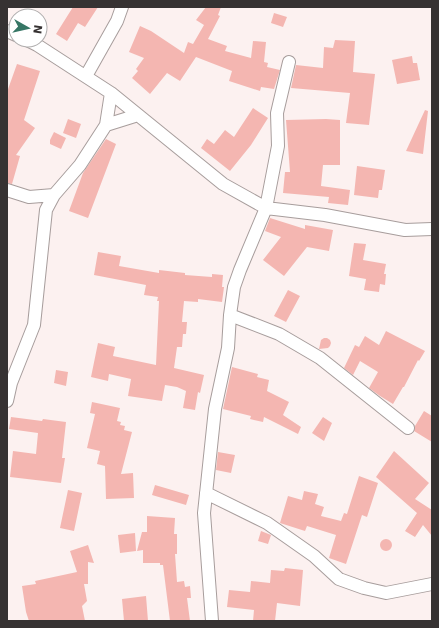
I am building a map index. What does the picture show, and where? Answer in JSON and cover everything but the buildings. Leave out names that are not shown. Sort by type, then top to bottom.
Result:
[{"type":"street","points":[[86,76],[117,21],[122,7]]},
{"type":"street","points":[[42,48],[111,93],[223,184],[266,208],[325,216],[405,230],[432,229]]},
{"type":"street","points":[[212,621],[204,513],[215,409],[228,348],[230,315],[234,287],[266,208],[278,146],[277,113],[289,62]]},
{"type":"street","points":[[7,401],[11,384],[34,324],[46,212],[49,203],[80,165],[106,125],[111,93]]},
{"type":"street","points":[[106,125],[138,115]]},
{"type":"street","points":[[7,190],[29,197],[54,195]]},
{"type":"street","points":[[29,197],[46,212]]},
{"type":"street","points":[[230,315],[279,334],[320,358],[408,428]]},
{"type":"street","points":[[206,493],[267,523],[314,556],[339,579],[364,588],[386,593],[432,584]]}]
